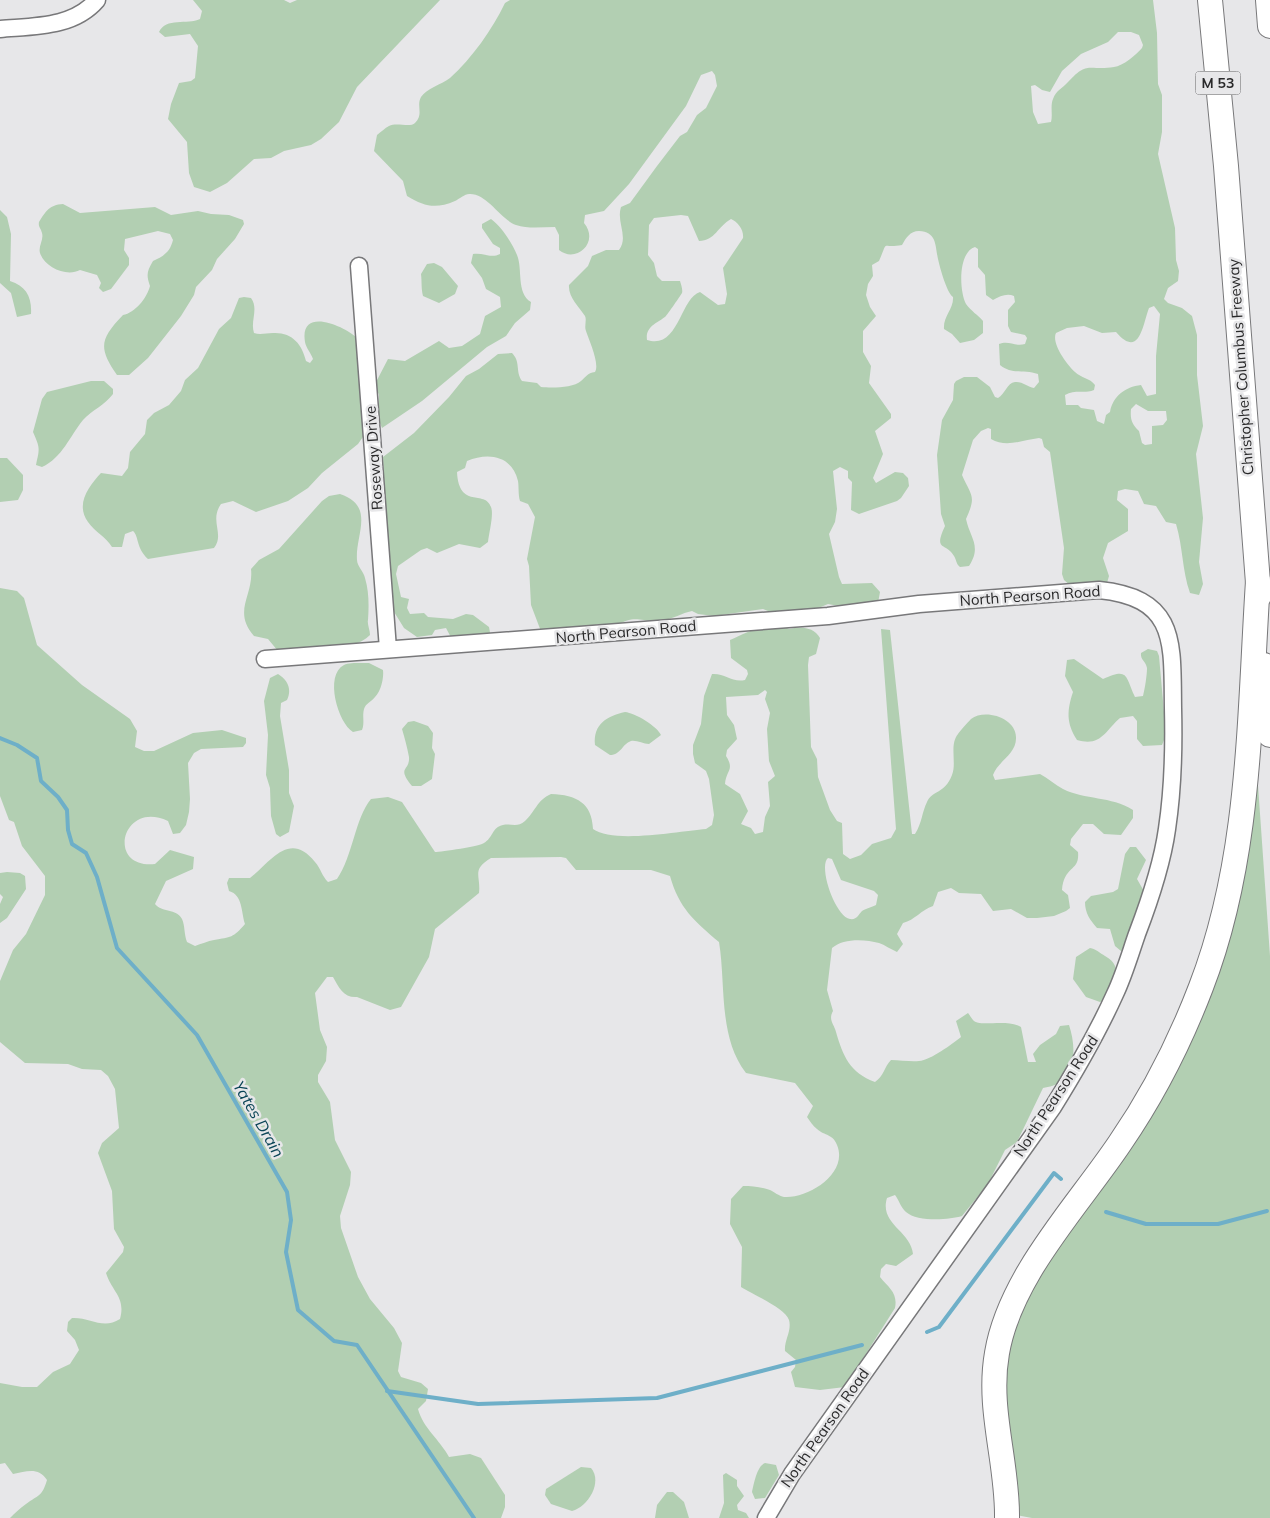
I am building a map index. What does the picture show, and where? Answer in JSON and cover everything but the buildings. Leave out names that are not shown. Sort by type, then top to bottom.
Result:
[{"type":"highway","name":"Christopher Columbus Freeway","points":[[1210,0],[1228,196],[1270,735]]},
{"type":"highway","points":[[1268,0],[1270,26]]},
{"type":"highway","points":[[1008,1518],[1008,1500],[994,1394],[996,1360],[1002,1328],[1010,1307],[1031,1268],[1122,1141],[1158,1082],[1190,1015],[1213,956],[1231,883],[1244,796],[1258,581]]},
{"type":"street","points":[[0,29],[51,25],[74,17],[90,8],[96,0]]},
{"type":"street","name":"Roseway Drive","points":[[359,266],[388,649]]},
{"type":"street","name":"North Pearson Road","points":[[265,659],[834,616],[919,604],[1099,590],[1119,592],[1134,597],[1151,607],[1164,623],[1172,648],[1174,741],[1167,828],[1152,892],[1116,993],[1084,1057],[1053,1107],[792,1474],[766,1518]]},
{"type":"green space","points":[[193,0],[284,0],[290,3],[297,0],[440,0],[357,87],[339,122],[321,139],[311,145],[284,151],[271,158],[254,159],[227,183],[210,192],[194,187],[189,173],[187,142],[168,119],[171,104],[179,83],[191,81],[195,78],[198,46],[190,34],[165,37],[159,32],[167,24],[200,19],[202,11]]},
{"type":"green space","points":[[510,0],[1153,0],[1157,33],[1158,84],[1162,95],[1162,132],[1158,154],[1175,228],[1176,260],[1179,271],[1178,281],[1168,288],[1164,299],[1168,303],[1182,308],[1192,316],[1197,335],[1197,375],[1203,426],[1196,454],[1203,518],[1199,562],[1203,584],[1199,595],[1190,593],[1185,576],[1176,524],[1166,522],[1156,506],[1144,504],[1138,491],[1125,489],[1118,491],[1117,500],[1128,509],[1128,531],[1108,543],[1103,558],[1109,576],[1107,583],[1079,593],[1064,580],[1062,574],[1064,548],[1050,452],[1044,447],[1042,439],[1039,438],[1015,443],[997,442],[991,439],[991,429],[988,428],[981,431],[973,440],[962,475],[972,500],[966,519],[975,547],[973,559],[969,566],[960,567],[951,552],[942,546],[940,540],[945,526],[941,514],[937,455],[942,420],[953,400],[954,384],[964,377],[977,377],[990,387],[995,397],[998,398],[1012,383],[1020,382],[1034,388],[1039,382],[1038,374],[1009,370],[1000,365],[999,344],[1025,344],[1027,338],[1025,335],[1011,332],[1008,326],[1008,310],[1015,302],[1014,296],[1004,295],[993,300],[986,295],[985,275],[978,267],[978,249],[975,247],[969,250],[965,256],[961,282],[966,304],[983,321],[983,333],[974,340],[960,343],[952,334],[944,329],[953,297],[948,291],[944,280],[934,240],[925,232],[916,231],[907,237],[902,245],[886,246],[879,261],[872,265],[873,276],[868,284],[866,295],[870,307],[876,316],[863,331],[863,352],[871,366],[869,383],[891,414],[891,418],[875,431],[883,454],[873,478],[876,483],[895,472],[903,473],[908,478],[909,486],[897,501],[859,514],[851,510],[852,482],[848,478],[848,471],[840,467],[833,471],[837,509],[835,522],[829,534],[839,577],[842,584],[872,583],[880,592],[878,603],[844,607],[828,604],[816,609],[778,615],[763,609],[714,616],[698,614],[692,611],[663,620],[634,619],[614,627],[597,624],[594,628],[542,634],[531,605],[527,559],[535,517],[528,504],[520,501],[518,481],[511,466],[498,458],[483,457],[467,461],[465,468],[457,472],[462,491],[472,497],[483,499],[491,507],[492,519],[488,542],[480,548],[459,544],[437,553],[427,548],[421,550],[398,566],[396,574],[401,597],[409,599],[407,608],[410,614],[424,613],[428,617],[453,619],[466,614],[473,615],[489,627],[491,638],[455,645],[446,628],[435,630],[432,635],[417,637],[404,628],[391,607],[391,573],[387,540],[383,457],[414,433],[449,397],[466,376],[479,369],[498,354],[512,353],[515,356],[522,381],[537,383],[541,387],[573,385],[581,381],[588,374],[595,372],[594,352],[585,329],[586,318],[572,298],[569,285],[588,266],[592,256],[606,250],[619,250],[623,240],[620,218],[621,207],[630,203],[680,136],[687,132],[697,115],[706,108],[717,86],[715,75],[712,71],[701,75],[686,106],[629,184],[604,211],[585,215],[584,223],[588,230],[588,244],[579,253],[566,254],[559,250],[559,235],[555,227],[516,225],[488,202],[476,195],[467,194],[455,201],[436,206],[419,203],[407,196],[403,181],[374,151],[377,135],[389,126],[410,125],[418,120],[421,97],[427,91],[450,78],[466,62],[488,33],[505,3]],"holes":[[[1118,32],[1131,32],[1139,35],[1143,45],[1133,57],[1118,66],[1089,68],[1080,71],[1054,96],[1051,122],[1038,124],[1033,112],[1031,86],[1035,85],[1042,90],[1050,92],[1062,71],[1081,54],[1108,42]],[[688,216],[699,241],[709,239],[731,219],[736,222],[743,232],[743,238],[723,268],[727,294],[725,304],[718,305],[700,292],[693,296],[688,303],[673,331],[666,338],[658,341],[647,340],[648,331],[666,316],[681,295],[682,290],[680,281],[662,281],[657,276],[654,263],[648,255],[649,225],[654,218]],[[1154,306],[1160,314],[1156,356],[1156,394],[1147,396],[1141,385],[1125,390],[1114,401],[1110,412],[1106,415],[1104,424],[1097,421],[1094,410],[1081,408],[1078,405],[1066,405],[1065,395],[1072,392],[1094,390],[1095,385],[1077,374],[1068,364],[1058,348],[1055,337],[1056,333],[1067,328],[1084,326],[1102,333],[1116,332],[1124,340],[1135,341],[1142,330],[1149,308]],[[1136,404],[1148,411],[1166,411],[1167,420],[1163,425],[1152,426],[1152,444],[1145,445],[1142,443],[1139,431],[1132,421],[1131,409]]]},
{"type":"green space","points":[[63,204],[80,213],[155,207],[171,215],[198,211],[229,215],[243,220],[244,224],[235,239],[217,259],[212,270],[196,287],[194,295],[181,316],[148,358],[129,375],[117,375],[111,366],[104,350],[106,337],[123,315],[136,308],[143,300],[150,286],[149,268],[153,261],[168,251],[173,240],[170,234],[158,231],[125,239],[124,250],[129,258],[129,265],[111,289],[103,292],[99,288],[101,283],[97,275],[80,270],[63,272],[57,270],[47,263],[40,253],[42,231],[39,222],[48,209]]},
{"type":"green space","points":[[0,210],[7,217],[11,234],[10,281],[16,283],[27,293],[31,314],[17,317],[11,293],[0,283]]},
{"type":"green space","points":[[491,219],[506,235],[517,255],[523,293],[531,302],[530,310],[515,323],[506,336],[487,347],[422,401],[382,428],[378,418],[379,395],[375,384],[388,359],[405,361],[439,341],[449,348],[462,346],[480,334],[485,316],[501,307],[500,297],[486,289],[482,278],[471,263],[473,254],[493,256],[500,254],[500,248],[493,244],[482,228],[482,224]]},
{"type":"green space","points":[[434,263],[442,267],[458,286],[455,294],[439,303],[423,296],[422,290],[421,274],[427,264]]},
{"type":"green space","points":[[239,298],[251,298],[253,302],[254,333],[280,333],[291,337],[299,344],[306,361],[310,363],[313,359],[305,342],[305,331],[309,325],[316,322],[324,322],[343,329],[358,339],[365,434],[358,444],[322,473],[308,488],[288,501],[256,512],[233,501],[221,504],[216,516],[218,538],[214,548],[148,559],[141,551],[133,531],[125,534],[122,547],[112,547],[91,526],[84,515],[83,502],[88,489],[101,473],[122,476],[128,468],[130,452],[145,434],[147,420],[154,413],[169,405],[181,391],[185,380],[198,368],[219,329],[231,318]]},
{"type":"green space","points":[[91,381],[104,381],[113,389],[113,394],[83,420],[55,458],[42,467],[36,465],[39,448],[33,432],[42,399],[47,392]]},
{"type":"green space","points":[[0,458],[7,458],[23,475],[23,490],[18,500],[0,502]]},
{"type":"green space","points":[[340,494],[351,499],[358,506],[361,514],[357,560],[367,588],[370,635],[362,641],[340,648],[313,651],[278,651],[268,639],[254,636],[245,619],[244,611],[250,587],[251,569],[259,560],[279,549],[322,501],[329,496]]},
{"type":"green space","points":[[0,588],[17,591],[24,598],[37,645],[82,685],[130,719],[137,731],[135,747],[144,751],[154,751],[193,733],[222,730],[246,738],[246,743],[243,747],[201,749],[194,753],[188,763],[189,812],[186,825],[180,833],[173,834],[168,821],[152,817],[140,819],[130,826],[125,836],[125,847],[129,856],[139,863],[155,864],[170,850],[194,857],[193,869],[166,881],[155,904],[161,909],[176,913],[182,919],[187,942],[195,946],[231,936],[241,929],[245,924],[241,904],[237,896],[229,891],[227,883],[229,878],[250,878],[280,852],[288,849],[297,849],[306,853],[317,865],[328,882],[337,879],[347,859],[361,816],[371,799],[388,797],[402,802],[435,852],[484,843],[499,826],[514,825],[525,821],[542,799],[551,794],[568,796],[581,802],[590,813],[593,829],[615,836],[664,834],[706,829],[712,825],[714,815],[709,779],[706,771],[695,763],[693,754],[693,745],[701,724],[704,696],[712,674],[740,681],[745,680],[748,674],[747,670],[731,658],[730,640],[752,630],[774,625],[789,629],[810,629],[820,638],[816,654],[809,657],[808,665],[811,747],[817,759],[818,777],[830,810],[837,821],[842,823],[843,854],[850,859],[861,855],[872,844],[891,838],[896,829],[881,629],[890,630],[912,834],[915,834],[921,822],[929,798],[946,786],[952,775],[955,738],[971,719],[984,714],[1005,720],[1015,730],[1016,743],[1014,748],[995,770],[993,775],[995,780],[1040,774],[1071,792],[1116,802],[1125,806],[1133,810],[1133,818],[1121,835],[1104,834],[1093,824],[1083,824],[1071,839],[1070,845],[1078,852],[1078,858],[1077,863],[1063,882],[1062,890],[1068,895],[1070,908],[1066,911],[1054,916],[1027,918],[1011,909],[993,911],[981,894],[959,893],[951,888],[938,892],[933,906],[903,923],[897,934],[903,944],[897,952],[879,943],[861,940],[842,942],[832,948],[827,990],[833,1011],[832,1022],[849,1063],[859,1074],[875,1082],[891,1060],[924,1060],[952,1044],[961,1037],[956,1021],[968,1013],[976,1022],[1008,1023],[1021,1027],[1028,1062],[1036,1062],[1033,1054],[1040,1045],[1056,1034],[1060,1026],[1069,1025],[1073,1039],[1070,1069],[1057,1084],[1043,1088],[1017,1142],[1005,1150],[988,1184],[962,1216],[925,1219],[911,1215],[904,1210],[895,1195],[887,1198],[887,1214],[907,1239],[913,1254],[896,1266],[886,1264],[881,1269],[880,1277],[894,1295],[895,1308],[845,1387],[820,1390],[795,1387],[791,1372],[795,1367],[796,1360],[785,1351],[790,1328],[789,1320],[775,1306],[741,1287],[742,1247],[730,1224],[731,1199],[743,1186],[767,1189],[784,1197],[804,1194],[824,1183],[832,1175],[837,1166],[839,1156],[835,1141],[817,1129],[807,1117],[813,1106],[795,1083],[746,1073],[737,1059],[727,1027],[719,942],[702,927],[683,905],[670,876],[651,870],[576,870],[566,858],[561,857],[491,858],[479,870],[479,893],[435,929],[429,957],[401,1007],[390,1010],[357,997],[349,996],[345,994],[333,977],[327,977],[315,993],[320,1030],[327,1047],[326,1061],[318,1075],[318,1082],[330,1102],[335,1140],[351,1172],[350,1185],[340,1216],[341,1228],[358,1277],[370,1299],[394,1328],[402,1343],[398,1371],[401,1377],[421,1383],[428,1389],[426,1401],[418,1409],[420,1416],[449,1457],[470,1454],[481,1458],[505,1495],[505,1507],[501,1518],[10,1518],[39,1495],[47,1480],[40,1473],[32,1471],[13,1474],[5,1463],[0,1464],[0,1383],[22,1387],[37,1387],[53,1372],[70,1364],[79,1350],[75,1340],[67,1331],[68,1322],[72,1318],[102,1323],[114,1322],[120,1319],[120,1300],[106,1273],[123,1252],[124,1247],[114,1229],[112,1191],[98,1153],[102,1143],[119,1128],[115,1089],[108,1076],[101,1070],[82,1069],[68,1064],[25,1063],[0,1042],[0,981],[13,950],[26,934],[45,895],[45,876],[22,846],[14,822],[9,820],[0,796]],"holes":[[[765,690],[767,692],[765,699],[770,713],[767,729],[769,761],[775,776],[768,782],[770,806],[765,817],[763,832],[755,834],[751,828],[741,824],[748,811],[740,794],[725,784],[730,767],[726,756],[727,750],[737,739],[734,725],[727,715],[726,697],[758,695]],[[828,858],[832,859],[841,880],[874,891],[878,895],[876,905],[862,911],[854,919],[844,916],[834,900],[827,880],[825,863]]]},
{"type":"green space","points":[[1148,649],[1157,651],[1159,656],[1166,735],[1162,745],[1143,746],[1137,739],[1137,721],[1133,716],[1120,718],[1097,740],[1085,742],[1077,740],[1069,722],[1073,692],[1065,676],[1067,660],[1074,659],[1103,679],[1111,675],[1122,674],[1127,679],[1135,697],[1143,696],[1147,668],[1141,653]]},
{"type":"green space","points":[[350,663],[369,663],[383,670],[382,684],[377,694],[364,709],[362,730],[353,732],[347,727],[338,709],[335,699],[335,678],[338,670],[344,665]]},
{"type":"green space","points":[[278,674],[287,682],[289,689],[287,700],[281,703],[280,716],[289,770],[289,793],[294,806],[289,832],[280,837],[276,834],[271,816],[270,788],[266,775],[268,735],[264,701],[270,678]]},
{"type":"green space","points":[[625,712],[645,720],[659,731],[661,735],[649,744],[631,741],[614,755],[610,755],[595,745],[596,732],[602,722],[612,716]]},
{"type":"green space","points":[[414,721],[428,726],[433,733],[432,748],[435,754],[432,779],[421,786],[412,786],[404,772],[409,762],[409,757],[402,729],[408,722]]},
{"type":"green space","points":[[1257,771],[1270,956],[1270,1518],[1032,1518],[1016,1515],[1002,1372],[1022,1298],[1155,1102]]},
{"type":"green space","points":[[1130,847],[1136,847],[1146,860],[1137,879],[1145,893],[1125,950],[1121,951],[1115,946],[1110,929],[1097,928],[1092,922],[1087,913],[1085,902],[1091,896],[1113,892],[1118,889],[1125,854]]},
{"type":"green space","points":[[0,873],[20,873],[25,876],[26,889],[7,918],[0,923],[0,904],[3,897],[0,894]]},
{"type":"green space","points":[[1090,948],[1096,950],[1115,965],[1116,971],[1113,982],[1104,1001],[1100,1002],[1086,997],[1073,979],[1076,957]]},
{"type":"green space","points":[[765,1463],[776,1465],[779,1475],[765,1498],[755,1499],[752,1492],[755,1480],[758,1471]]},
{"type":"green space","points":[[581,1467],[591,1468],[594,1474],[594,1487],[588,1499],[578,1509],[572,1511],[551,1504],[545,1495],[546,1489]]},
{"type":"green space","points":[[726,1473],[737,1480],[737,1486],[744,1496],[737,1505],[738,1510],[746,1513],[749,1518],[719,1518],[724,1503],[723,1475]]},
{"type":"green space","points":[[667,1492],[673,1492],[684,1502],[689,1518],[655,1518],[657,1505]]},
{"type":"waterway","name":"Yates Drain","points":[[0,738],[17,745],[37,758],[41,781],[58,797],[67,810],[68,830],[72,844],[86,853],[97,877],[117,948],[197,1035],[287,1192],[291,1220],[286,1252],[298,1310],[334,1341],[357,1345],[474,1518]]},
{"type":"waterway","points":[[927,1332],[939,1327],[1054,1173],[1061,1179]]},
{"type":"waterway","points":[[1106,1212],[1146,1224],[1218,1224],[1267,1211]]},
{"type":"waterway","points":[[387,1391],[478,1404],[657,1398],[862,1345]]}]
